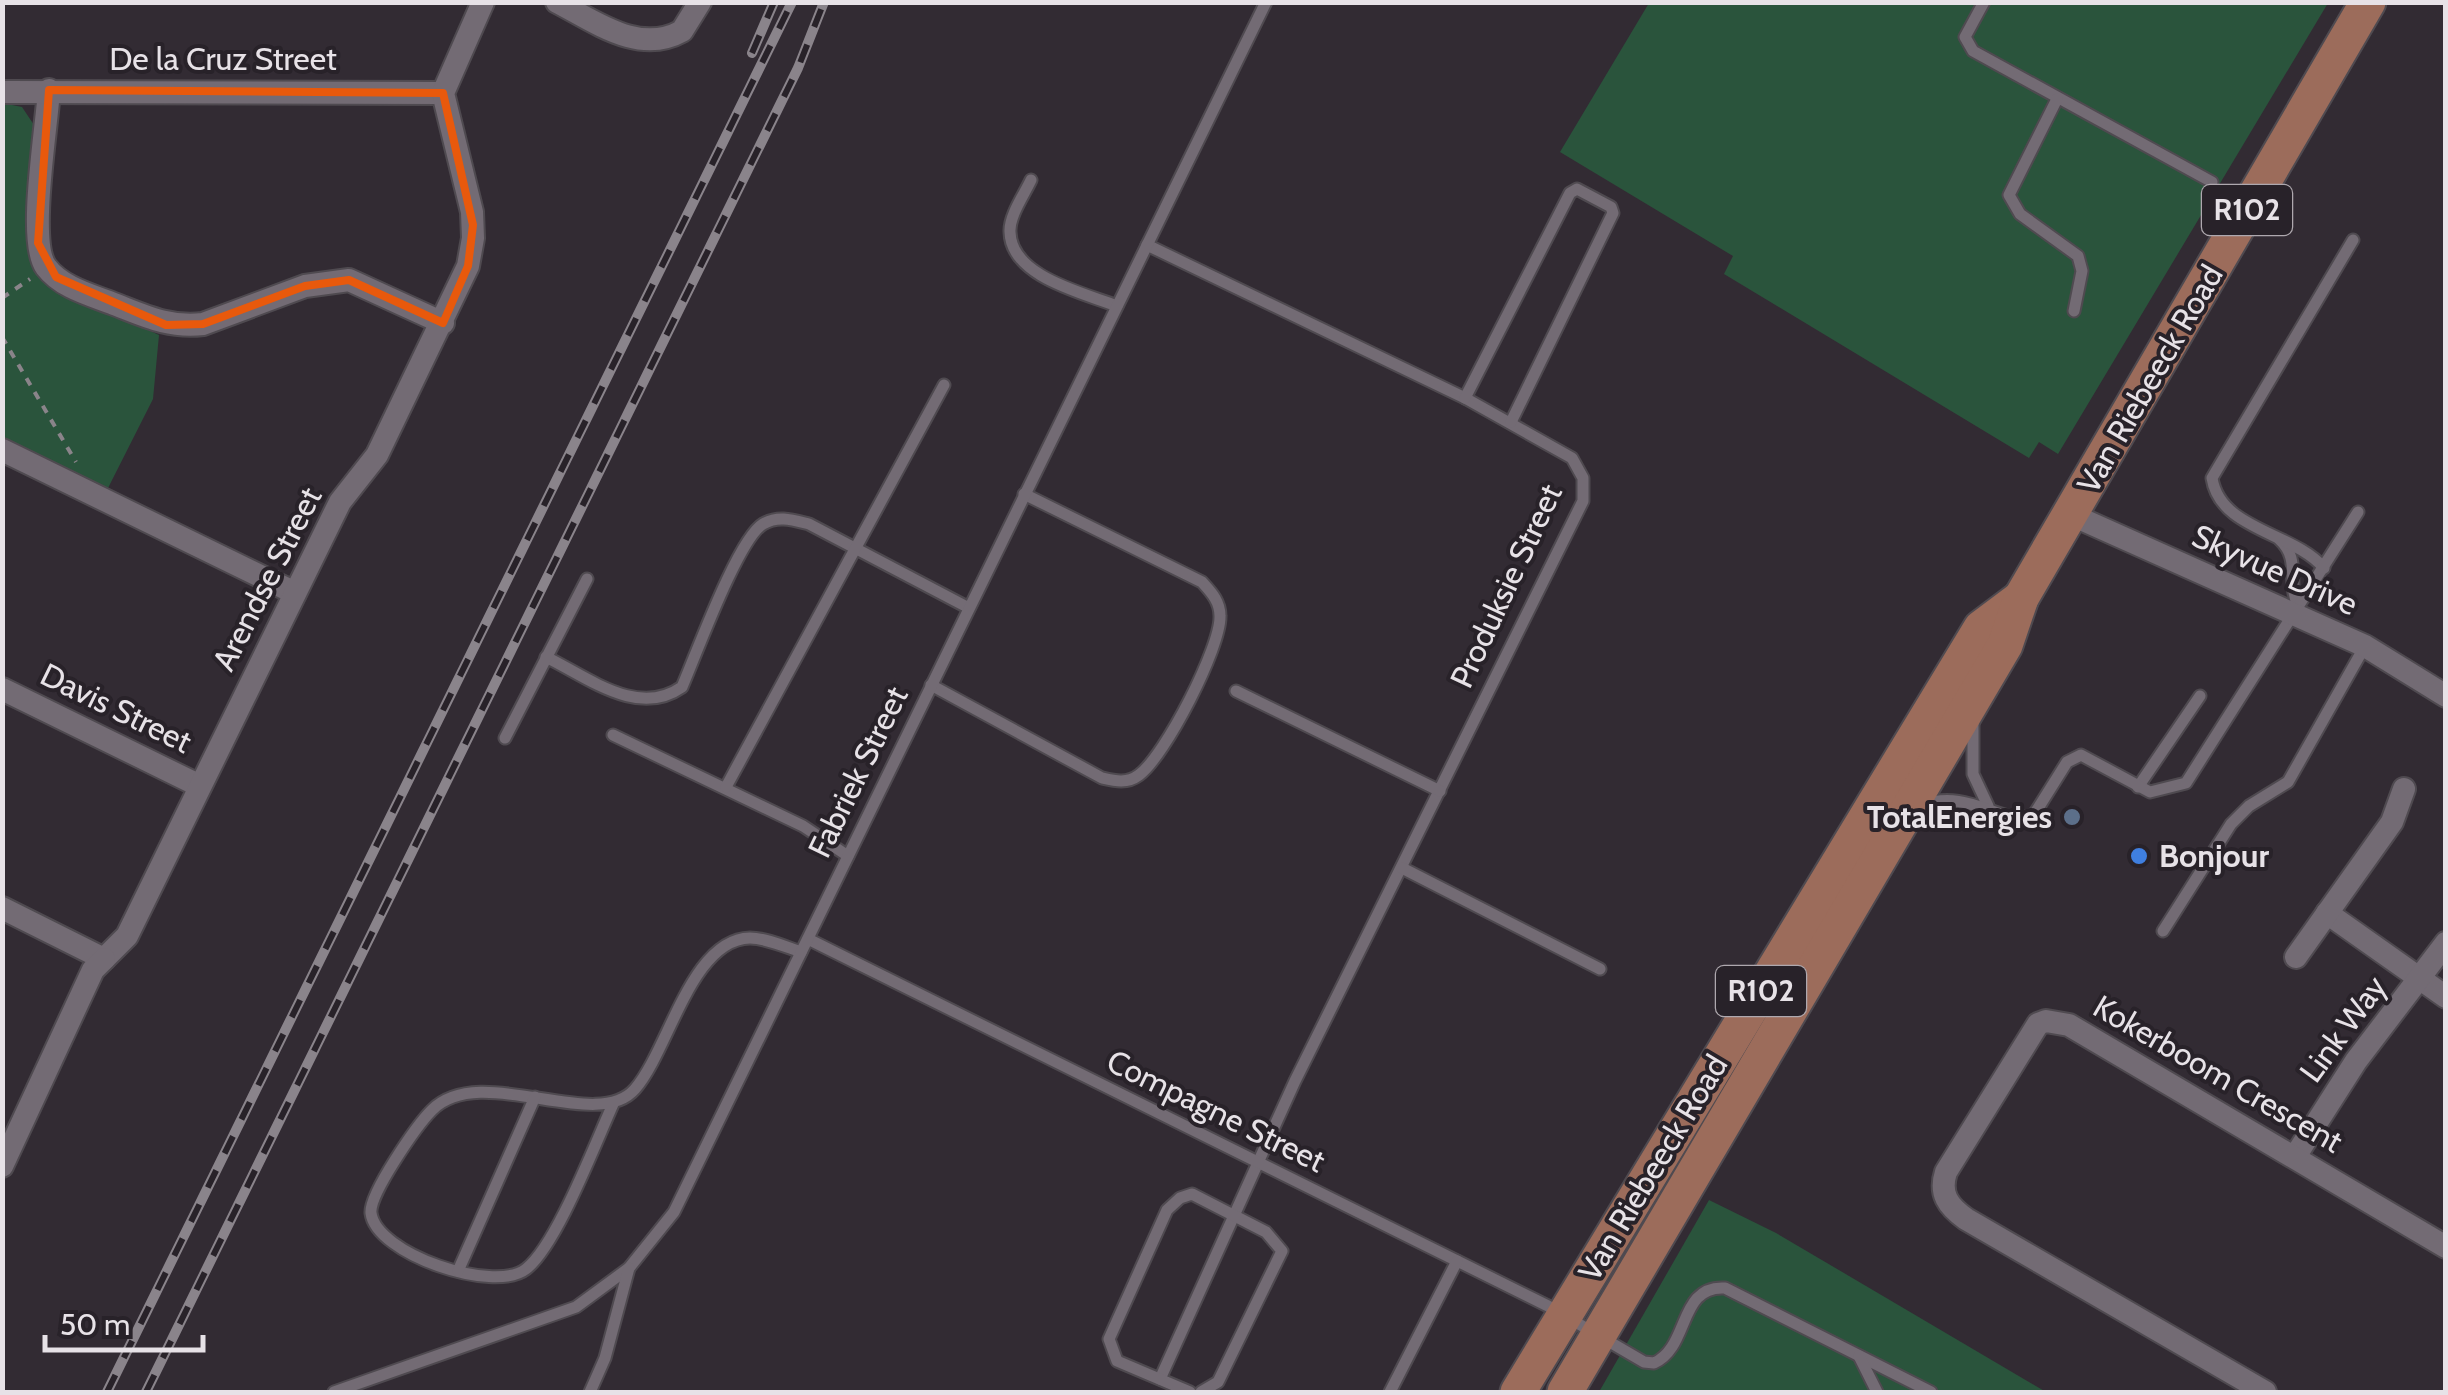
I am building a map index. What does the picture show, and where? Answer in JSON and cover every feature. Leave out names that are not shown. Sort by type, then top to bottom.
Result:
[{"type":"main road","name":"Van Riebeeck Road","points":[[1565,1392],[2006,645],[2020,598],[2072,515],[2368,2]]},
{"type":"main road","name":"Van Riebeeck Road","points":[[1518,1392],[1981,628],[2020,598]]},
{"type":"street","points":[[443,94],[483,2]]},
{"type":"street","points":[[557,2],[646,41],[682,31],[700,2]]},
{"type":"street","points":[[49,90],[38,243],[46,268],[73,288],[166,325],[203,324],[315,283],[349,280],[443,323]]},
{"type":"street","name":"De la Cruz Street","points":[[2,92],[443,94]]},
{"type":"street","name":"Arendse Street","points":[[2,1166],[93,970],[126,936],[340,502],[376,456],[468,266],[474,238],[472,212],[443,94]]},
{"type":"street","points":[[2,450],[295,593]]},
{"type":"street","name":"Skyvue Drive","points":[[2072,515],[2295,609],[2446,696]]},
{"type":"street","name":"Davis Street","points":[[2,689],[200,786]]},
{"type":"street","points":[[2296,956],[2392,822],[2404,789]]},
{"type":"street","points":[[2,908],[104,959]]},
{"type":"street","points":[[2327,913],[2446,997]]},
{"type":"street","name":"Link Way","points":[[2296,1155],[2356,1062],[2446,942]]},
{"type":"street","name":"Kokerboom Crescent","points":[[2265,1392],[1966,1219],[1945,1198],[1942,1186],[2029,1032],[2046,1021],[2070,1025],[2446,1246]]},
{"type":"lane","name":"Fabriek Street","points":[[334,1392],[576,1307],[629,1268],[674,1212],[1266,2]]},
{"type":"lane","points":[[1984,2],[1965,36],[1968,46],[2212,182]]},
{"type":"lane","points":[[2058,98],[2010,195],[2020,214],[2078,256],[2082,271],[2074,311]]},
{"type":"lane","points":[[1030,180],[1010,225],[1012,244],[1020,257],[1041,275],[1117,306]]},
{"type":"lane","points":[[1465,398],[1570,193],[1577,189],[1611,206],[1613,214],[1511,422]]},
{"type":"lane","points":[[2324,568],[2302,546],[2279,539],[2228,510],[2215,495],[2212,478],[2353,240]]},
{"type":"lane","name":"Produksie Street","points":[[1147,245],[1511,422],[1572,458],[1584,478],[1583,501],[1295,1081],[1160,1379]]},
{"type":"lane","points":[[726,787],[944,385]]},
{"type":"lane","points":[[931,685],[1102,778],[1119,782],[1136,778],[1159,752],[1218,639],[1220,613],[1216,597],[1202,582],[1024,494]]},
{"type":"lane","points":[[1907,812],[1936,800],[1988,806],[2007,818],[2026,818],[2034,814],[2067,762],[2080,755],[2138,787],[2162,793],[2186,784],[2358,512]]},
{"type":"lane","points":[[546,658],[633,700],[658,700],[682,687],[744,547],[762,524],[784,518],[809,524],[969,608]]},
{"type":"lane","points":[[2279,539],[2294,560],[2295,609]]},
{"type":"lane","points":[[505,738],[587,579]]},
{"type":"lane","points":[[2163,932],[2230,824],[2249,806],[2288,782],[2365,646]]},
{"type":"lane","points":[[1236,691],[1440,791]]},
{"type":"lane","points":[[2138,787],[2200,696]]},
{"type":"lane","points":[[1975,698],[1973,774],[1988,806]]},
{"type":"lane","points":[[613,735],[726,787],[848,856]]},
{"type":"lane","points":[[1402,868],[1600,969]]},
{"type":"lane","points":[[614,1102],[480,1093],[449,1100],[433,1109],[372,1198],[371,1213],[380,1233],[398,1247],[458,1271],[495,1280],[524,1271],[534,1262],[614,1102],[636,1088],[703,969],[723,946],[753,938],[801,952]]},
{"type":"lane","name":"Compagne Street","points":[[808,938],[1457,1261],[1564,1316],[1631,1356],[1654,1363],[1669,1352],[1695,1297],[1711,1287],[1726,1288],[1859,1356]]},
{"type":"lane","points":[[458,1271],[535,1096]]},
{"type":"lane","points":[[1190,1392],[1117,1360],[1110,1333],[1175,1202],[1192,1194],[1234,1212],[1274,1238],[1282,1258],[1218,1382],[1201,1392]]},
{"type":"lane","points":[[1390,1392],[1457,1261]]},
{"type":"lane","points":[[590,1392],[605,1358],[629,1268]]},
{"type":"lane","points":[[1859,1356],[1876,1392]]},
{"type":"lane","points":[[1859,1356],[1931,1392]]},
{"type":"path","points":[[2,298],[46,268]]},
{"type":"path","points":[[2,337],[67,444],[82,475],[76,486]]},
{"type":"highlighted area","points":[[49,90],[443,93],[473,225],[468,266],[443,323],[349,280],[305,286],[203,324],[166,325],[56,277],[38,243]]},
{"type":"green space","points":[[1649,3],[2328,3],[2058,454],[2039,442],[2029,458],[1724,274],[1733,256],[1560,152]]},
{"type":"green space","points":[[2,103],[22,107],[36,128],[27,240],[33,258],[44,274],[80,300],[159,335],[153,399],[107,490],[3,438]]},
{"type":"green space","points":[[1709,1200],[1776,1233],[2046,1392],[1599,1392]]},
{"type":"railway","points":[[752,53],[774,2]]},
{"type":"railway","points":[[107,1392],[792,2]]},
{"type":"railway","points":[[146,1392],[798,68],[824,2]]},
{"type":"place","name":"TotalEnergies","points":[[2072,817]]},
{"type":"place","name":"Bonjour","points":[[2139,856]]}]
